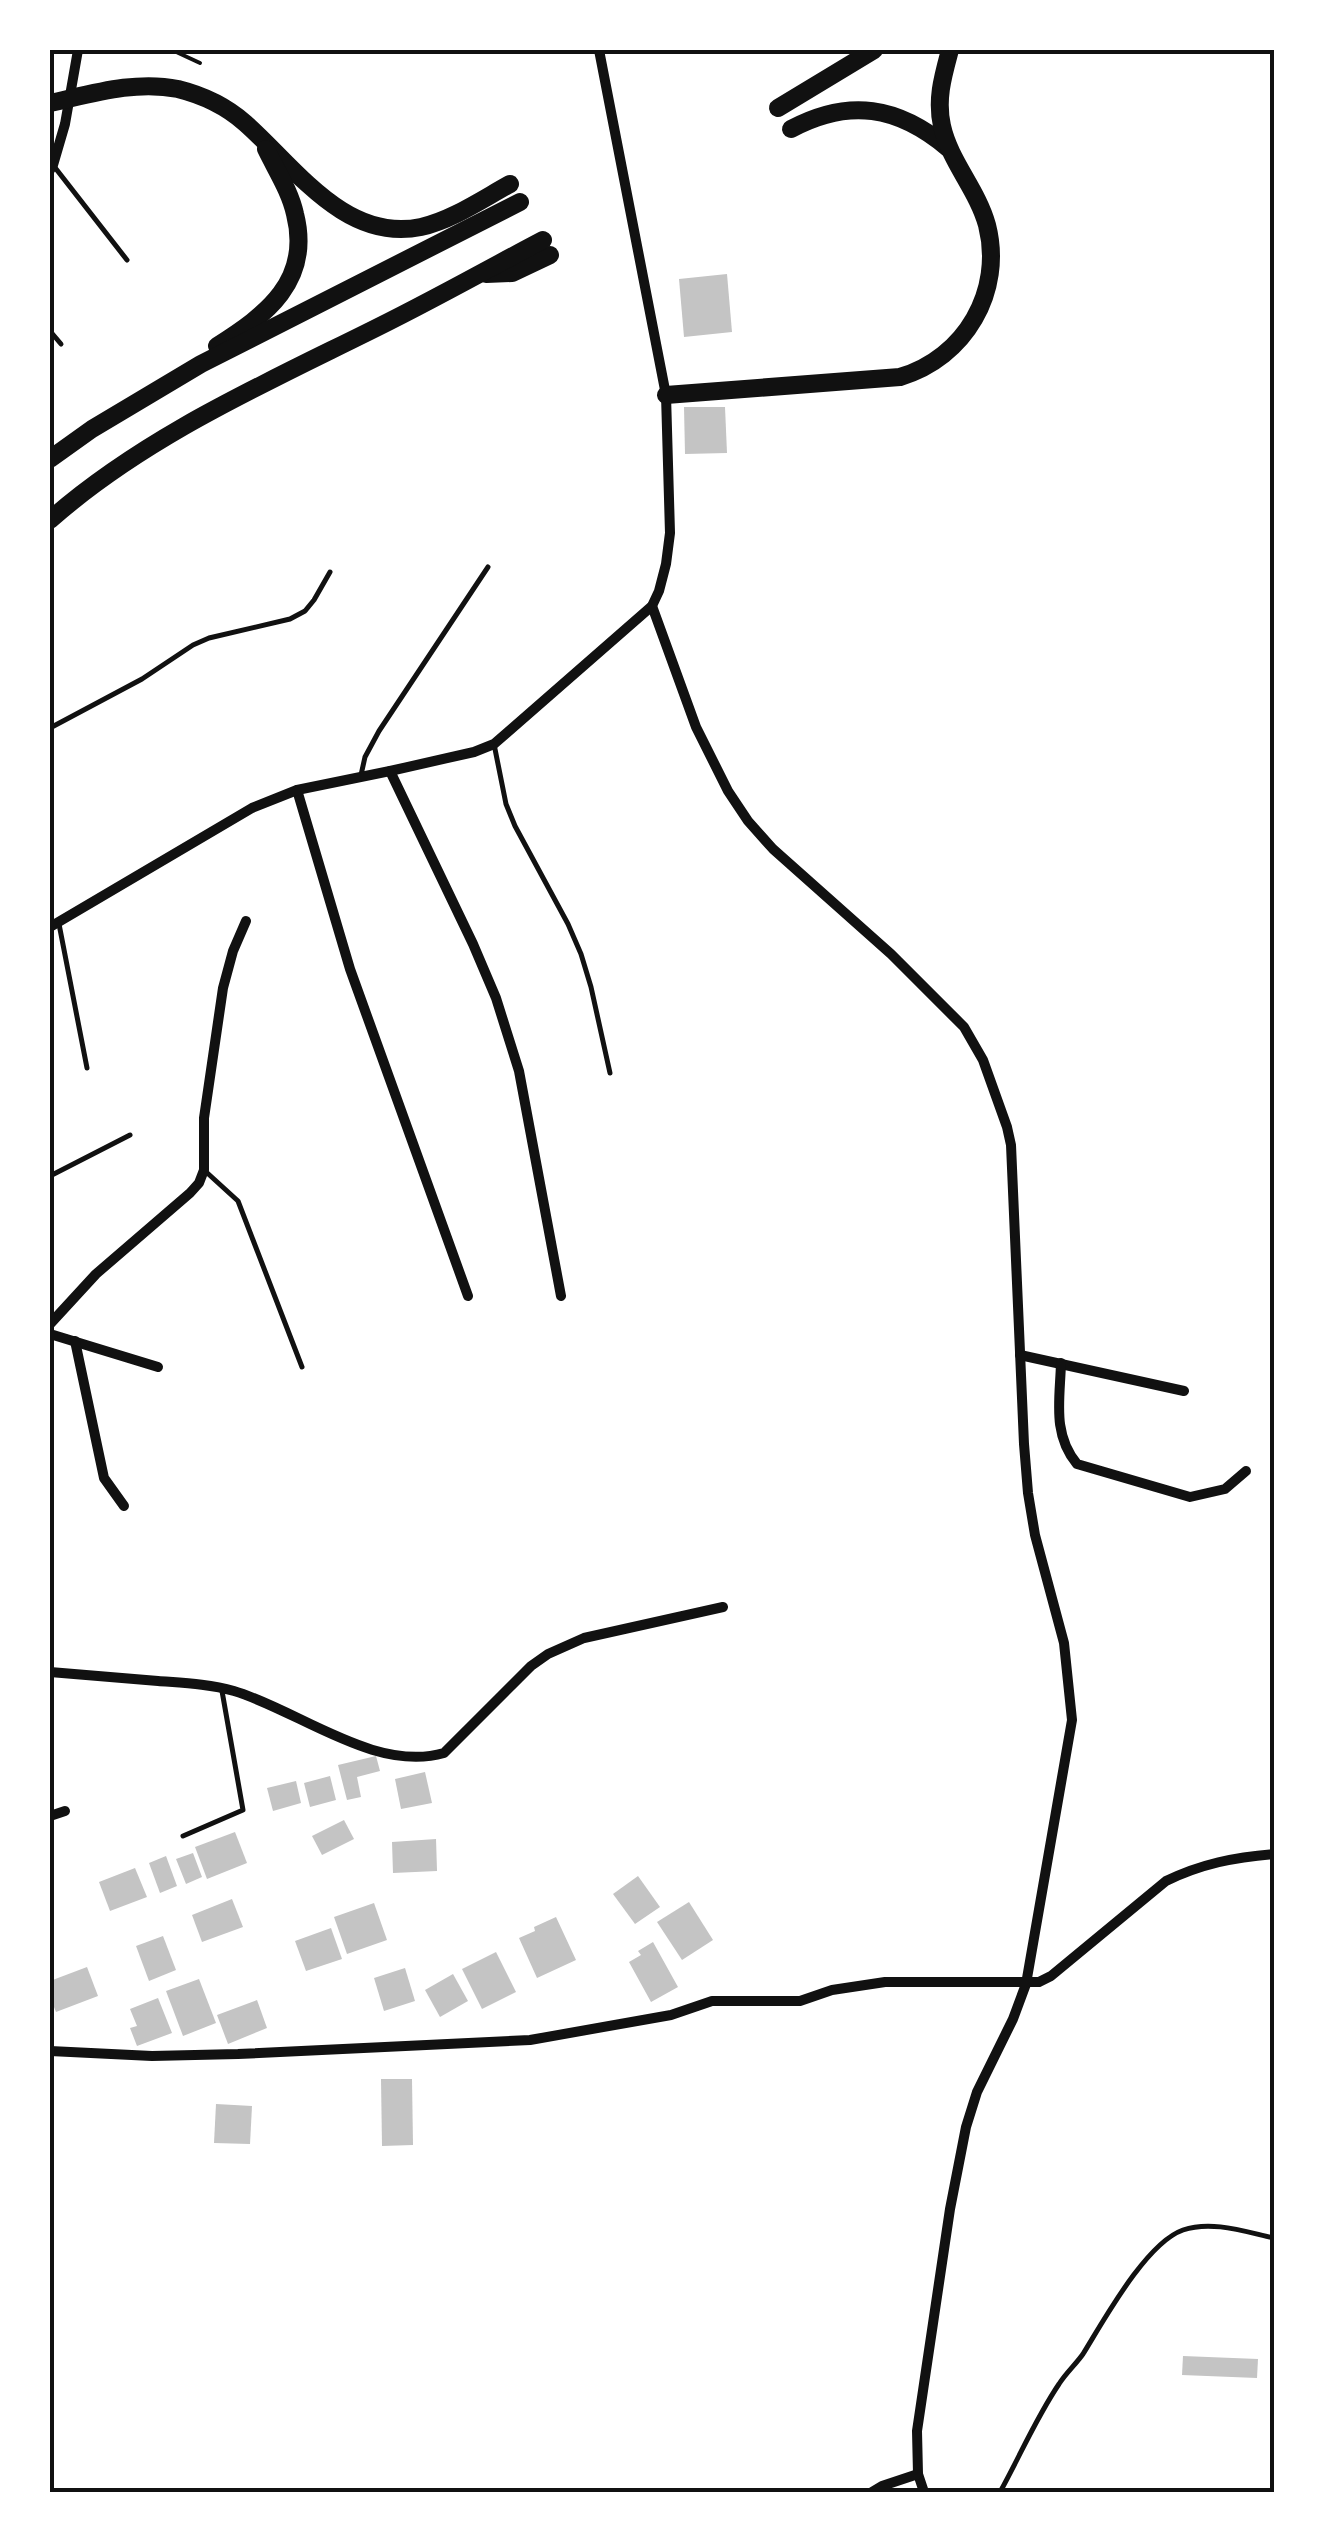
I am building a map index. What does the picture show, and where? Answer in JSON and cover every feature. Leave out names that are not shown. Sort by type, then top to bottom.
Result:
[{"type":"highway","points":[[778,108],[874,50]]},
{"type":"highway","points":[[666,395],[900,377],[926,367],[958,342],[982,305],[990,280],[991,252],[976,197],[948,148],[940,121],[940,87],[950,50]]},
{"type":"highway","points":[[52,102],[123,88],[177,89],[224,108],[245,122],[328,202],[355,218],[382,227],[424,226],[448,218],[510,184]]},
{"type":"highway","points":[[791,129],[835,111],[890,113],[926,131],[948,148]]},
{"type":"highway","points":[[50,451],[244,328],[276,302],[293,270],[298,232],[290,197],[262,140]]},
{"type":"highway","points":[[50,460],[92,429],[201,364],[520,202]]},
{"type":"highway","points":[[50,520],[114,468],[179,430],[480,274],[546,247]]},
{"type":"street","points":[[52,167],[65,124],[78,50]]},
{"type":"street","points":[[54,926],[252,808],[297,790],[390,772],[494,744],[652,606],[666,564],[670,534],[666,395],[598,50]]},
{"type":"street","points":[[652,606],[709,755],[728,791],[773,850],[950,1011],[975,1044],[1008,1126],[1011,1145],[1024,1444],[1031,1516],[1064,1643],[1072,1720],[1026,1984],[977,2092],[958,2161],[917,2432],[918,2474],[924,2492]]},
{"type":"street","points":[[390,772],[496,998],[519,1071],[561,1296]]},
{"type":"street","points":[[297,790],[350,969],[468,1296]]},
{"type":"street","points":[[50,1324],[96,1274],[199,1182],[204,1170],[204,1118],[223,988],[246,921]]},
{"type":"street","points":[[50,1334],[158,1366]]},
{"type":"street","points":[[76,1341],[104,1478],[124,1506]]},
{"type":"street","points":[[1020,1354],[1184,1392]]},
{"type":"street","points":[[1060,1364],[1059,1427],[1066,1451],[1076,1464],[1190,1498],[1225,1489],[1246,1471]]},
{"type":"street","points":[[50,1672],[196,1684],[234,1691],[350,1742],[408,1758],[426,1758],[444,1753],[531,1666],[548,1654],[584,1638],[723,1607]]},
{"type":"street","points":[[50,1816],[64,1810]]},
{"type":"street","points":[[50,2051],[152,2056],[530,2040],[671,2015],[712,2001],[800,2001],[832,1990],[885,1982],[1039,1982],[1166,1881],[1188,1870],[1234,1857],[1274,1854]]},
{"type":"street","points":[[872,2492],[918,2474]]},
{"type":"lane","points":[[52,167],[128,260]]},
{"type":"lane","points":[[50,331],[60,344]]},
{"type":"lane","points":[[361,778],[378,731],[488,568]]},
{"type":"lane","points":[[50,728],[209,638],[290,619],[305,611],[330,572]]},
{"type":"lane","points":[[494,744],[506,804],[515,826],[580,954],[592,988],[610,1072]]},
{"type":"lane","points":[[54,926],[88,1068]]},
{"type":"lane","points":[[50,1176],[130,1136]]},
{"type":"lane","points":[[204,1170],[238,1200],[302,1367]]},
{"type":"lane","points":[[183,1836],[244,1810],[222,1689]]},
{"type":"lane","points":[[1000,2492],[1059,2384],[1163,2240],[1186,2229],[1221,2227],[1274,2238]]},
{"type":"path","points":[[172,50],[200,63]]},
{"type":"building","points":[[727,274],[732,332],[684,337],[679,279]]},
{"type":"building","points":[[684,407],[725,407],[727,453],[685,454]]},
{"type":"building","points":[[376,1756],[380,1771],[357,1777],[361,1797],[347,1800],[338,1765]]},
{"type":"building","points":[[425,1772],[432,1803],[401,1809],[395,1779]]},
{"type":"building","points":[[330,1776],[336,1800],[310,1807],[304,1783]]},
{"type":"building","points":[[296,1781],[301,1803],[273,1811],[267,1788]]},
{"type":"building","points":[[344,1820],[354,1839],[322,1855],[312,1836]]},
{"type":"building","points":[[235,1832],[247,1863],[207,1879],[195,1847]]},
{"type":"building","points":[[436,1839],[437,1871],[393,1873],[392,1842]]},
{"type":"building","points":[[193,1853],[202,1877],[186,1884],[176,1859]]},
{"type":"building","points":[[166,1856],[177,1886],[160,1893],[149,1863]]},
{"type":"building","points":[[135,1868],[147,1897],[110,1911],[99,1882]]},
{"type":"building","points":[[638,1876],[660,1907],[635,1924],[613,1894]]},
{"type":"building","points":[[232,1899],[243,1927],[202,1942],[192,1915]]},
{"type":"building","points":[[689,1902],[713,1940],[682,1960],[657,1922]]},
{"type":"building","points":[[374,1903],[387,1940],[347,1954],[334,1917]]},
{"type":"building","points":[[556,1917],[576,1960],[537,1978],[519,1938]]},
{"type":"building","points":[[331,1928],[342,1959],[306,1971],[295,1941]]},
{"type":"building","points":[[163,1936],[176,1970],[149,1981],[136,1946]]},
{"type":"building","points":[[653,1942],[678,1987],[651,2002],[629,1962]]},
{"type":"building","points":[[496,1952],[516,1992],[482,2009],[462,1969]]},
{"type":"building","points":[[87,1967],[98,1996],[56,2012],[50,1997],[50,1981]]},
{"type":"building","points":[[405,1968],[415,2001],[384,2011],[374,1978]]},
{"type":"building","points":[[453,1974],[468,2001],[440,2017],[425,1990]]},
{"type":"building","points":[[199,1979],[216,2023],[183,2036],[166,1991]]},
{"type":"building","points":[[158,1998],[172,2033],[137,2046],[130,2028],[137,2026],[130,2009]]},
{"type":"building","points":[[257,2000],[267,2028],[228,2044],[217,2015]]},
{"type":"building","points":[[381,2079],[412,2079],[413,2145],[382,2146]]},
{"type":"building","points":[[216,2104],[252,2106],[250,2144],[214,2143]]},
{"type":"building","points":[[1183,2356],[1258,2359],[1257,2378],[1182,2375]]}]
